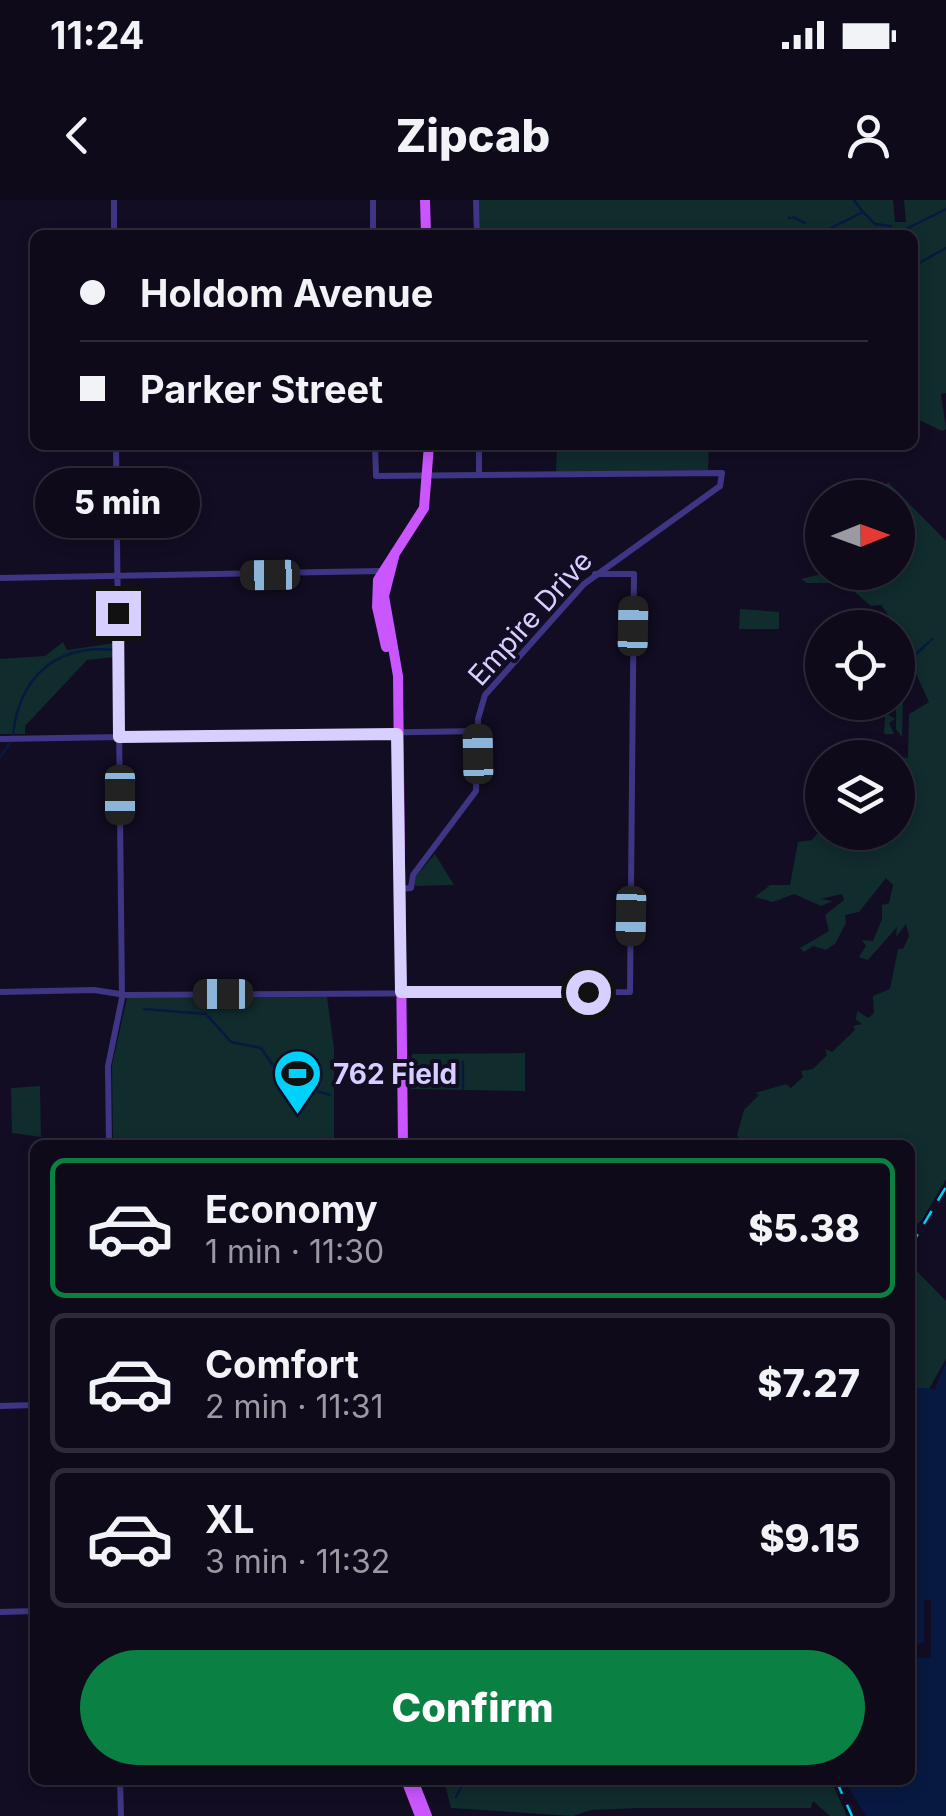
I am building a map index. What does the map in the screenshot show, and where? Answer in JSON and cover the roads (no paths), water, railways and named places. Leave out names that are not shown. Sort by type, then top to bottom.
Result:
[{"type":"main road","points":[[426,200],[426,230]]},
{"type":"main road","points":[[396,682],[377,606],[376,575],[422,515],[429,475],[428,450]]},
{"type":"main road","points":[[396,553],[384,596],[396,682],[398,875],[407,885],[401,992],[403,1140]]},
{"type":"main road","points":[[410,1785],[412,1816]]},
{"type":"main road","points":[[411,1785],[424,1816]]},
{"type":"main road","points":[[411,1799],[424,1816]]},
{"type":"street","points":[[114,200],[114,230]]},
{"type":"street","points":[[373,200],[373,230]]},
{"type":"street","points":[[476,200],[476,230]]},
{"type":"street","points":[[109,1140],[108,1066],[122,995],[116,450]]},
{"type":"street","points":[[375,450],[376,476],[479,475],[479,450]]},
{"type":"street","name":"Empire Drive","points":[[407,885],[472,802],[478,782],[478,731],[486,695],[596,574],[720,486],[722,473],[479,475]]},
{"type":"street","points":[[0,992],[94,990],[122,995],[630,992],[634,574],[596,574]]},
{"type":"street","points":[[0,578],[376,575]]},
{"type":"street","points":[[0,738],[478,731]]},
{"type":"street","points":[[0,1406],[30,1406]]},
{"type":"street","points":[[0,1612],[30,1611]]},
{"type":"street","points":[[120,1785],[121,1816]]},
{"type":"water","points":[[946,1362],[946,1816],[866,1816],[847,1785],[915,1785],[915,1387],[935,1389]]},
{"type":"waterway","points":[[854,200],[862,211]]},
{"type":"waterway","points":[[906,229],[946,209]]},
{"type":"waterway","points":[[827,230],[863,212],[875,224],[891,226]]},
{"type":"waterway","points":[[793,217],[805,223]]},
{"type":"waterway","points":[[918,264],[946,248]]},
{"type":"waterway","points":[[915,655],[929,642]]},
{"type":"waterway","points":[[13,735],[23,697],[44,669],[74,653],[114,650]]},
{"type":"waterway","points":[[0,757],[12,740]]},
{"type":"waterway","points":[[144,1009],[206,1014],[231,1042],[261,1048],[281,1077],[306,1087]]},
{"type":"waterway","points":[[463,1062],[463,1089]]},
{"type":"waterway","points":[[313,1090],[330,1095]]},
{"type":"waterway","points":[[456,1797],[464,1785]]},
{"type":"railway","points":[[915,1239],[946,1187]]},
{"type":"railway","points":[[838,1785],[852,1816]]},
{"type":"place","name":"762 Field","points":[[298,1116]]}]
